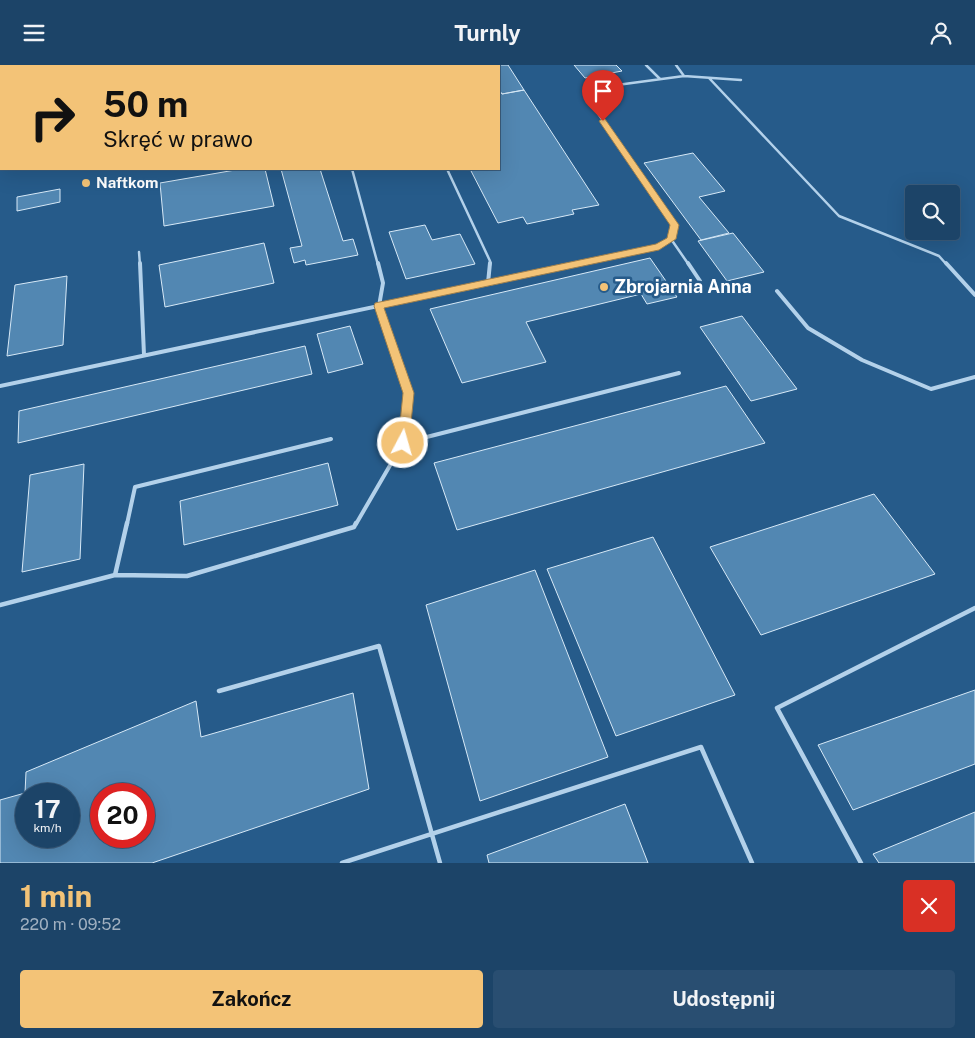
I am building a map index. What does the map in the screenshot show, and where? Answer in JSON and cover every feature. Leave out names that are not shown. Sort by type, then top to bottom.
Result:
[{"type":"lane","points":[[646,65],[660,79]]},
{"type":"lane","points":[[676,65],[684,76]]},
{"type":"lane","points":[[0,386],[659,247],[671,239],[674,225],[592,106],[617,85],[684,76],[741,80]]},
{"type":"lane","points":[[708,77],[838,216],[939,256],[975,295]]},
{"type":"lane","points":[[0,605],[115,575],[187,576],[354,527],[403,443],[409,393],[379,306],[383,283],[352,170]]},
{"type":"lane","points":[[447,170],[490,261],[488,283]]},
{"type":"lane","points":[[671,239],[700,281]]},
{"type":"lane","points":[[139,252],[144,355]]},
{"type":"lane","points":[[777,291],[808,328],[862,360],[931,389],[975,377]]},
{"type":"lane","points":[[403,443],[679,373]]},
{"type":"lane","points":[[115,575],[135,487],[331,439]]},
{"type":"lane","points":[[861,863],[777,708],[975,608]]},
{"type":"lane","points":[[219,691],[379,646],[440,863]]},
{"type":"lane","points":[[342,863],[701,747],[752,863]]},
{"type":"building","points":[[500,65],[508,65],[524,90],[502,94],[500,91]]},
{"type":"building","points":[[574,65],[616,65],[622,71],[585,78]]},
{"type":"building","points":[[524,90],[599,205],[572,210],[574,214],[527,224],[523,217],[498,223],[471,170],[500,170],[500,91],[502,94]]},
{"type":"building","points":[[693,153],[725,191],[699,197],[729,233],[701,240],[644,163]]},
{"type":"building","points":[[235,170],[265,170],[274,206],[164,226],[160,183]]},
{"type":"building","points":[[281,170],[320,170],[343,241],[353,239],[358,255],[306,265],[305,260],[294,263],[290,248],[302,246]]},
{"type":"building","points":[[60,189],[60,202],[17,211],[17,197]]},
{"type":"building","points":[[425,225],[432,240],[460,234],[475,264],[406,279],[389,232]]},
{"type":"building","points":[[733,233],[764,272],[727,281],[698,241]]},
{"type":"building","points":[[264,243],[274,283],[165,307],[159,265]]},
{"type":"building","points":[[650,258],[677,297],[647,304],[641,294],[526,322],[546,362],[462,383],[430,309]]},
{"type":"building","points":[[67,276],[63,345],[7,356],[15,285]]},
{"type":"building","points":[[742,316],[797,389],[751,401],[700,327]]},
{"type":"building","points":[[350,326],[363,364],[328,373],[317,334]]},
{"type":"building","points":[[305,346],[312,374],[18,443],[19,411]]},
{"type":"building","points":[[726,386],[765,443],[457,530],[434,463]]},
{"type":"building","points":[[328,463],[338,505],[184,545],[180,501]]},
{"type":"building","points":[[84,464],[80,559],[22,572],[30,475]]},
{"type":"building","points":[[874,494],[935,574],[761,635],[710,547]]},
{"type":"building","points":[[653,537],[735,695],[616,736],[547,569]]},
{"type":"building","points":[[535,570],[608,757],[480,801],[426,605]]},
{"type":"building","points":[[975,690],[975,764],[853,810],[818,745]]},
{"type":"building","points":[[353,693],[369,789],[152,863],[0,863],[0,800],[15,796],[15,848],[80,848],[80,783],[25,783],[26,772],[196,701],[201,737]]},
{"type":"building","points":[[625,804],[648,863],[489,863],[487,855]]},
{"type":"building","points":[[975,812],[975,863],[879,863],[873,854]]},
{"type":"place","name":"Naftkom","points":[[86,183]]},
{"type":"place","name":"Zbrojarnia Anna","points":[[604,287]]},
{"type":"route","points":[[403,443],[409,393],[379,306],[659,247],[671,239],[674,225],[603,121]]}]
